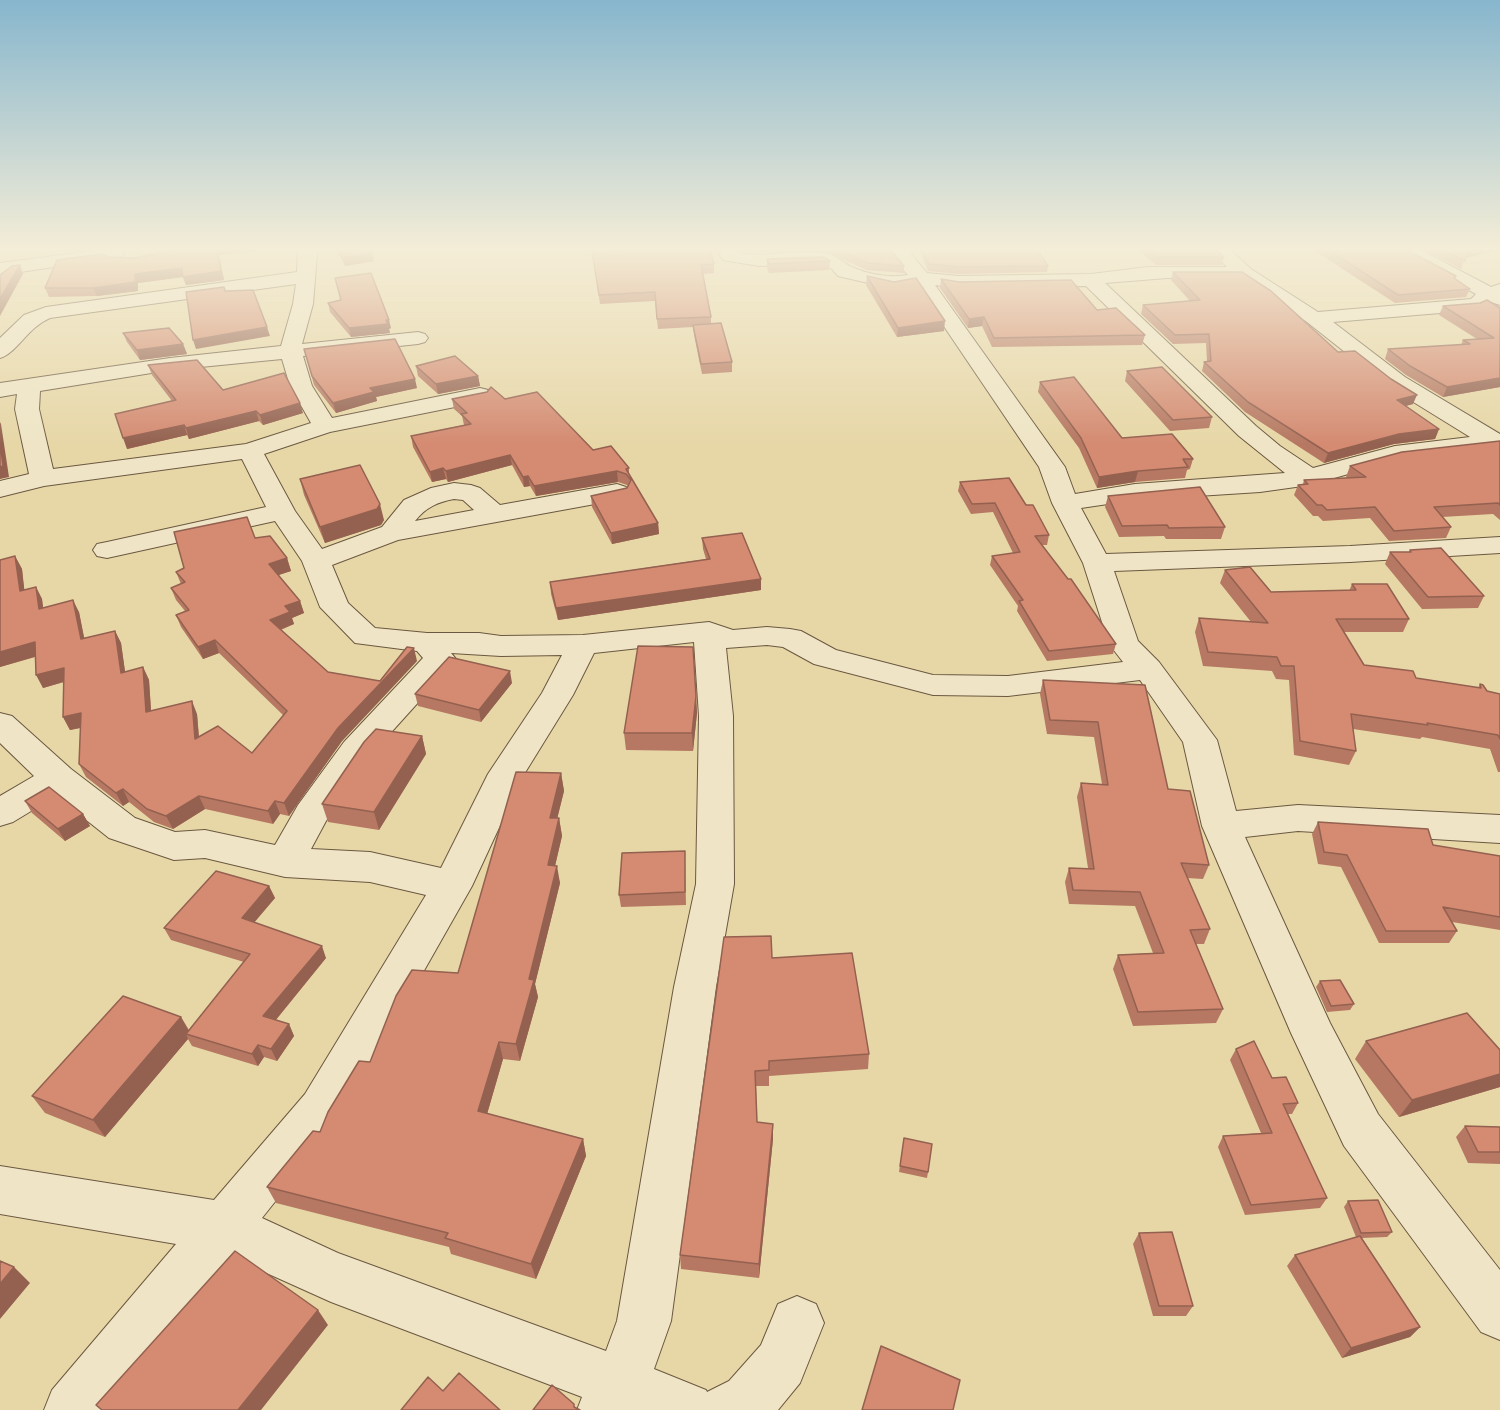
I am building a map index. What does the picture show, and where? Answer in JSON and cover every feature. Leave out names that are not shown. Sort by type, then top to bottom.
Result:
[{"type":"street","points":[[0,352],[23,323],[32,317],[47,313]]},
{"type":"street","points":[[301,313],[290,350],[301,386],[325,426]]},
{"type":"street","points":[[944,313],[1052,467],[1065,503],[1096,563],[1124,644],[1148,669],[1200,740],[1221,826],[1314,1033],[1361,1130],[1500,1313]]},
{"type":"street","points":[[1128,313],[1249,434],[1292,468],[1310,477]]},
{"type":"street","points":[[1306,313],[1397,382],[1497,441]]},
{"type":"street","points":[[1314,318],[1374,313]]},
{"type":"street","points":[[0,390],[170,364],[418,338]]},
{"type":"street","points":[[29,386],[27,408],[44,478]]},
{"type":"street","points":[[0,489],[44,478],[250,451],[325,426],[480,395]]},
{"type":"street","points":[[1065,503],[1135,492],[1260,484],[1310,477],[1395,453],[1497,441]]},
{"type":"street","points":[[250,451],[282,512],[316,561],[335,607],[366,636],[427,643],[479,643],[501,646],[583,645],[710,632],[730,640],[767,636],[790,638],[825,657],[933,685],[1008,686],[1148,669]]},
{"type":"street","points":[[316,561],[392,533],[617,492]]},
{"type":"street","points":[[107,550],[282,512]]},
{"type":"street","points":[[1096,563],[1260,558],[1500,546]]},
{"type":"street","points":[[612,1398],[644,1321],[695,987],[715,884],[716,716],[710,632]]},
{"type":"street","points":[[285,862],[311,814],[356,750],[440,658],[427,643]]},
{"type":"street","points":[[72,1410],[321,1108],[452,886],[506,774],[557,695],[583,645]]},
{"type":"street","points":[[0,724],[58,778],[122,828],[174,846],[205,844],[285,862],[370,867],[452,886]]},
{"type":"street","points":[[0,813],[58,778]]},
{"type":"street","points":[[1221,826],[1298,818],[1500,829]]},
{"type":"street","points":[[0,1190],[224,1227],[331,1276],[501,1338],[612,1398],[686,1410]]},
{"type":"street","points":[[728,1410],[745,1406],[781,1364],[797,1323]]},
{"type":"building","points":[[189,313],[262,313],[267,327],[193,340]]},
{"type":"building","points":[[336,313],[386,313],[389,320],[386,320],[388,324],[349,328]]},
{"type":"building","points":[[657,313],[710,313],[711,317],[657,319]]},
{"type":"building","points":[[889,313],[939,313],[945,321],[898,328]]},
{"type":"building","points":[[965,313],[1121,313],[1145,335],[994,338],[984,317],[969,319]]},
{"type":"building","points":[[1151,313],[1295,313],[1338,352],[1355,351],[1391,379],[1417,395],[1397,400],[1439,429],[1399,434],[1328,453],[1248,402],[1204,362],[1211,361],[1209,334],[1175,335]]},
{"type":"building","points":[[1454,313],[1500,313],[1500,378],[1447,387],[1410,366],[1388,349],[1470,344],[1463,340],[1494,338]]},
{"type":"building","points":[[721,323],[732,362],[701,364],[693,325]]},
{"type":"building","points":[[169,328],[183,344],[137,350],[123,333]]},
{"type":"building","points":[[395,339],[415,379],[370,388],[374,392],[333,403],[312,376],[304,349]]},
{"type":"building","points":[[455,356],[478,376],[436,384],[416,366]]},
{"type":"building","points":[[197,360],[223,390],[284,373],[300,403],[260,415],[256,411],[186,428],[184,425],[123,438],[115,414],[176,400],[148,365]]},
{"type":"building","points":[[1162,367],[1212,417],[1173,420],[1127,371]]},
{"type":"building","points":[[1074,377],[1122,438],[1172,434],[1193,459],[1183,459],[1188,467],[1099,477],[1081,438],[1040,382]]},
{"type":"building","points":[[491,387],[505,399],[537,392],[593,450],[611,446],[629,468],[626,469],[658,523],[611,533],[591,496],[627,488],[631,480],[626,474],[617,471],[534,486],[528,476],[523,477],[510,455],[446,471],[443,468],[430,472],[411,436],[471,424],[461,414],[467,413],[452,399],[487,392]]},
{"type":"building","points":[[0,441],[3,466],[0,467]]},
{"type":"building","points":[[1500,441],[1500,505],[1498,503],[1434,507],[1451,527],[1394,531],[1375,507],[1327,510],[1322,505],[1317,505],[1298,485],[1308,484],[1304,480],[1366,477],[1350,466],[1402,452]]},
{"type":"building","points":[[360,465],[380,504],[377,509],[320,527],[300,479]]},
{"type":"building","points":[[1009,478],[1026,505],[1033,505],[1049,535],[1035,536],[1068,579],[1071,579],[1116,644],[1049,651],[1019,601],[1023,600],[992,556],[1020,552],[995,503],[972,504],[960,482]]},
{"type":"building","points":[[1200,487],[1225,527],[1122,526],[1108,496]]},
{"type":"building","points":[[247,517],[255,538],[270,536],[287,558],[269,564],[300,601],[285,606],[290,612],[270,620],[328,672],[380,681],[407,647],[414,648],[338,728],[284,803],[275,801],[268,811],[199,796],[166,816],[147,809],[123,789],[116,793],[79,764],[81,713],[63,717],[64,668],[36,675],[35,642],[0,652],[0,560],[15,556],[20,591],[36,587],[39,609],[73,600],[81,639],[115,631],[121,673],[143,667],[146,712],[192,701],[195,739],[218,726],[252,753],[287,711],[215,640],[198,647],[176,615],[189,610],[171,588],[185,582],[176,572],[184,568],[174,532]]},
{"type":"building","points":[[742,533],[761,579],[556,608],[550,582],[710,559],[702,538]]},
{"type":"building","points":[[1441,548],[1484,596],[1428,597],[1390,552]]},
{"type":"building","points":[[1250,567],[1271,592],[1356,590],[1352,584],[1387,584],[1409,619],[1336,619],[1364,665],[1413,671],[1416,678],[1481,688],[1480,684],[1487,691],[1500,694],[1500,739],[1498,735],[1427,723],[1428,725],[1351,714],[1356,751],[1300,741],[1294,666],[1281,666],[1277,657],[1208,652],[1199,618],[1268,623],[1225,570]]},
{"type":"building","points":[[638,646],[693,647],[696,696],[692,733],[624,733]]},
{"type":"building","points":[[449,657],[510,671],[479,710],[415,694]]},
{"type":"building","points":[[1043,680],[1145,685],[1168,789],[1190,791],[1209,865],[1181,863],[1210,929],[1190,930],[1223,1009],[1138,1012],[1118,955],[1164,953],[1140,892],[1073,890],[1069,868],[1094,869],[1081,783],[1108,785],[1098,722],[1050,720]]},
{"type":"building","points":[[376,729],[422,736],[374,812],[322,804],[364,742]]},
{"type":"building","points":[[516,772],[561,773],[550,818],[559,818],[548,865],[557,866],[529,979],[534,980],[516,1044],[499,1042],[478,1111],[583,1139],[531,1264],[445,1238],[448,1233],[267,1187],[313,1131],[320,1132],[328,1112],[359,1061],[370,1062],[396,996],[412,970],[458,973]]},
{"type":"building","points":[[49,787],[83,814],[58,829],[25,801]]},
{"type":"building","points":[[1318,822],[1428,829],[1433,845],[1500,856],[1500,917],[1443,907],[1457,931],[1386,931],[1347,855],[1324,852]]},
{"type":"building","points":[[685,851],[685,892],[619,895],[622,853]]},
{"type":"building","points":[[216,871],[269,886],[242,918],[322,946],[263,1016],[289,1024],[271,1049],[258,1045],[252,1054],[186,1034],[250,954],[164,928]]},
{"type":"building","points":[[771,936],[772,958],[852,953],[869,1054],[769,1061],[769,1070],[755,1071],[757,1122],[773,1124],[759,1264],[680,1255],[724,937]]},
{"type":"building","points":[[1340,980],[1354,1004],[1331,1006],[1320,981]]},
{"type":"building","points":[[123,996],[181,1017],[93,1120],[32,1096]]},
{"type":"building","points":[[1467,1013],[1500,1050],[1500,1074],[1412,1100],[1366,1041]]},
{"type":"building","points":[[1254,1041],[1272,1078],[1286,1077],[1298,1103],[1283,1104],[1327,1198],[1251,1205],[1223,1136],[1272,1133],[1236,1049]]},
{"type":"building","points":[[1465,1126],[1500,1127],[1500,1152],[1478,1152]]},
{"type":"building","points":[[904,1138],[932,1144],[928,1172],[900,1166]]},
{"type":"building","points":[[1378,1200],[1392,1232],[1361,1233],[1348,1201]]},
{"type":"building","points":[[1172,1232],[1193,1306],[1159,1306],[1139,1233]]},
{"type":"building","points":[[1360,1236],[1420,1327],[1351,1348],[1295,1255]]},
{"type":"building","points":[[235,1251],[318,1310],[238,1410],[102,1410],[96,1405]]},
{"type":"building","points":[[0,1261],[14,1267],[0,1284]]},
{"type":"building","points":[[881,1346],[960,1380],[953,1410],[862,1410]]},
{"type":"building","points":[[459,1373],[500,1410],[401,1410],[428,1377],[443,1391]]},
{"type":"building","points":[[552,1385],[574,1404],[574,1407],[580,1410],[533,1410]]}]
